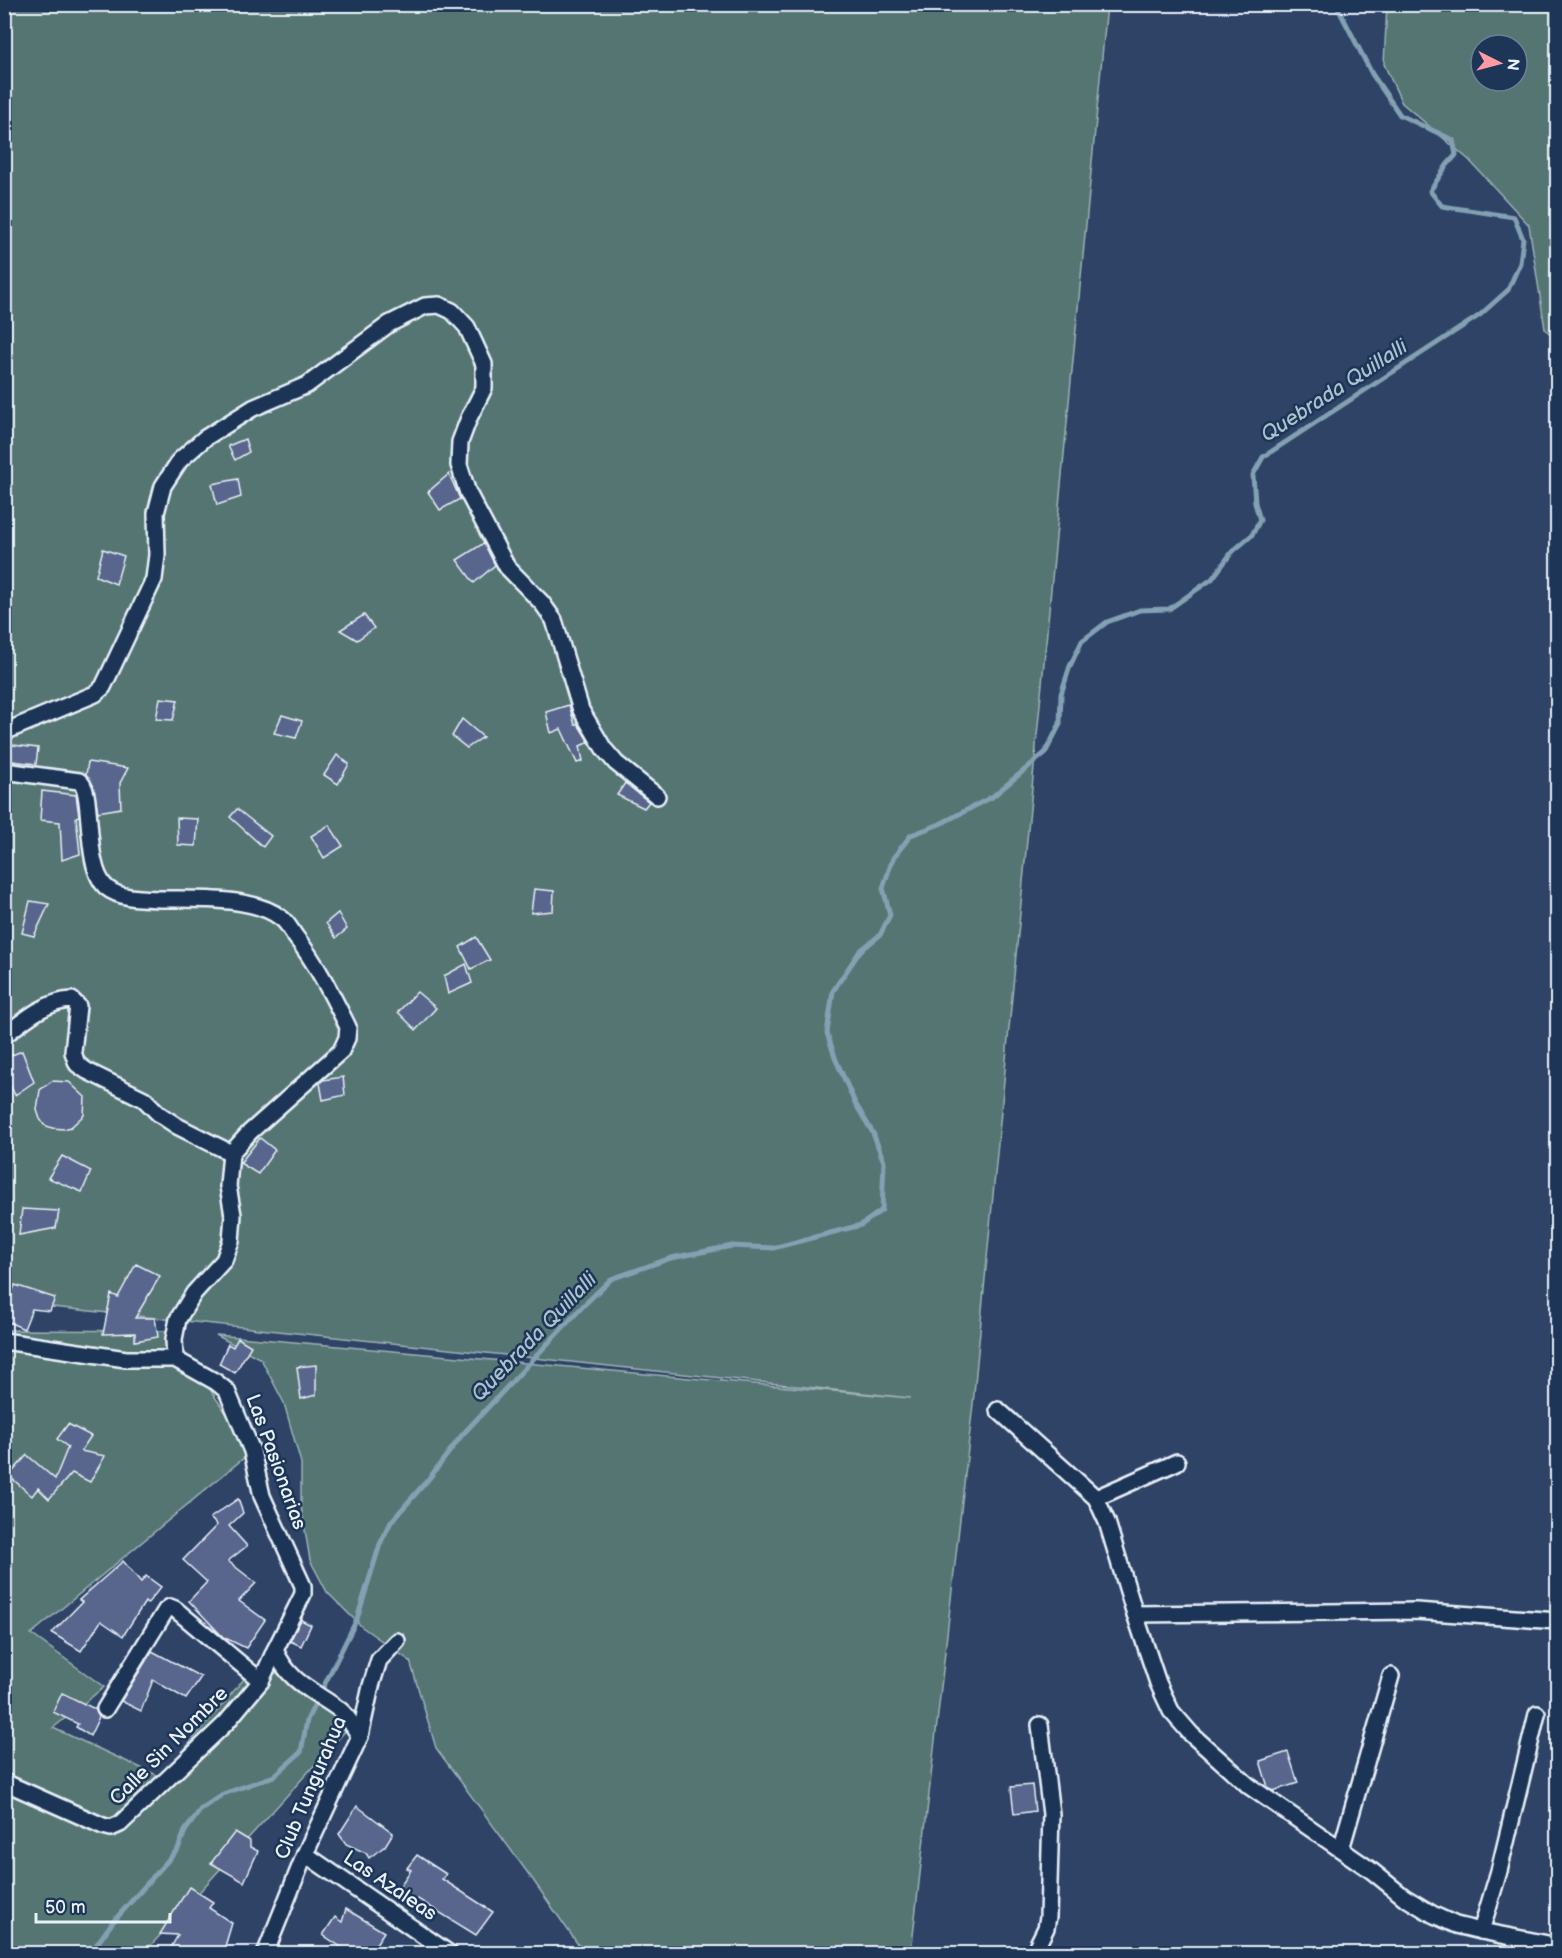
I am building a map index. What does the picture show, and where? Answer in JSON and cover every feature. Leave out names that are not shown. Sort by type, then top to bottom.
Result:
[{"type":"street","points":[[4,732],[95,694],[103,687],[154,579],[158,555],[156,513],[163,486],[180,460],[205,438],[253,408],[307,385],[389,324],[424,306],[439,305],[452,311],[467,327],[484,364],[484,388],[460,442],[459,465],[468,493],[507,567],[542,603],[554,620],[581,710],[604,749],[616,763],[657,796]]},
{"type":"street","points":[[4,771],[83,783],[86,789],[88,828],[94,864],[104,885],[110,890],[136,898],[238,902],[260,907],[282,918],[312,957],[348,1027],[347,1038],[341,1051],[250,1132],[231,1153],[228,1186],[232,1215],[231,1241],[224,1260],[194,1293],[178,1319],[174,1339],[175,1359]]},
{"type":"street","points":[[4,1036],[30,1016],[59,1000],[72,1000],[78,1006],[73,1052],[77,1064],[144,1099],[159,1114],[177,1126],[231,1153]]},
{"type":"street","name":"Las Pasionarias","points":[[8,1341],[126,1359],[175,1359],[216,1382],[227,1391],[252,1451],[262,1496],[303,1586],[303,1594],[275,1650]]},
{"type":"street","points":[[998,1410],[1096,1498],[1107,1522],[1158,1683],[1171,1711],[1191,1734],[1249,1785],[1341,1849],[1404,1897],[1434,1916],[1481,1932],[1557,1946]]},
{"type":"street","points":[[1096,1498],[1177,1462]]},
{"type":"street","points":[[105,1709],[166,1610],[170,1608],[261,1681]]},
{"type":"street","points":[[1135,1614],[1416,1611],[1557,1621]]},
{"type":"street","name":"Club Tungurahua","points":[[265,1953],[305,1854],[360,1736],[379,1660],[397,1641]]},
{"type":"street","points":[[275,1650],[282,1666],[298,1683],[342,1712],[360,1736]]},
{"type":"street","name":"Calle Sin Nombre","points":[[4,1782],[111,1828],[120,1824],[226,1723],[261,1681],[275,1650]]},
{"type":"street","points":[[1341,1849],[1391,1676]]},
{"type":"street","points":[[1481,1932],[1538,1714]]},
{"type":"street","points":[[1033,1953],[1046,1928],[1049,1908],[1051,1814],[1040,1725]]},
{"type":"street","name":"Las Azaleas","points":[[305,1854],[433,1948],[450,1953]]},
{"type":"green space","points":[[5,5],[1107,5],[973,1404],[911,1953],[584,1953],[436,1748],[410,1661],[362,1627],[327,1592],[310,1560],[301,1506],[301,1463],[284,1403],[261,1359],[216,1335],[910,1398],[5,1302]]},
{"type":"green space","points":[[1387,5],[1557,5],[1557,341],[1545,329],[1529,225],[1469,160],[1402,103],[1384,64]]},
{"type":"green space","points":[[5,1330],[170,1331],[252,1451],[31,1634],[104,1687],[53,1728],[161,1777],[254,1667],[311,1683],[360,1715],[144,1953],[5,1954]]},
{"type":"building","points":[[245,439],[249,452],[235,460],[228,446]]},
{"type":"building","points":[[449,474],[460,499],[440,510],[428,492]]},
{"type":"building","points":[[238,479],[241,497],[217,505],[212,484]]},
{"type":"building","points":[[484,543],[495,565],[474,583],[457,560]]},
{"type":"building","points":[[103,549],[124,556],[116,584],[96,576]]},
{"type":"building","points":[[364,615],[374,628],[357,640],[340,630]]},
{"type":"building","points":[[160,698],[178,700],[173,720],[156,719]]},
{"type":"building","points":[[569,705],[575,725],[578,724],[589,742],[580,746],[583,761],[577,763],[561,729],[551,733],[546,712]]},
{"type":"building","points":[[282,715],[302,721],[296,738],[274,733]]},
{"type":"building","points":[[462,719],[483,737],[467,748],[452,736]]},
{"type":"building","points":[[4,744],[38,748],[36,764],[4,760]]},
{"type":"building","points":[[337,755],[349,764],[338,784],[324,775]]},
{"type":"building","points":[[88,762],[128,768],[120,783],[121,808],[98,812],[93,785],[86,775]]},
{"type":"building","points":[[625,783],[649,802],[644,808],[617,795]]},
{"type":"building","points":[[42,791],[76,795],[80,854],[62,860],[60,822],[40,820]]},
{"type":"building","points":[[237,809],[271,836],[263,847],[230,817]]},
{"type":"building","points":[[177,818],[198,819],[196,846],[178,845]]},
{"type":"building","points":[[329,825],[343,846],[324,858],[311,836]]},
{"type":"building","points":[[534,889],[554,891],[553,911],[531,913]]},
{"type":"building","points":[[30,901],[49,904],[34,936],[22,933]]},
{"type":"building","points":[[338,913],[347,929],[336,938],[326,923]]},
{"type":"building","points":[[476,937],[490,960],[471,969],[460,947]]},
{"type":"building","points":[[466,964],[472,983],[448,994],[444,976]]},
{"type":"building","points":[[417,992],[436,1008],[416,1030],[398,1012]]},
{"type":"building","points":[[22,1051],[34,1082],[15,1095],[4,1073],[4,1058]]},
{"type":"building","points":[[343,1077],[345,1095],[323,1100],[320,1083],[323,1080]]},
{"type":"building","points":[[52,1081],[69,1082],[85,1097],[84,1115],[71,1127],[52,1128],[44,1125],[40,1119],[37,1110],[40,1090]]},
{"type":"building","points":[[260,1138],[275,1150],[258,1174],[240,1163]]},
{"type":"building","points":[[62,1156],[91,1171],[82,1192],[48,1178]]},
{"type":"building","points":[[22,1209],[59,1211],[56,1228],[19,1235]]},
{"type":"building","points":[[136,1264],[160,1276],[135,1318],[155,1318],[158,1337],[135,1341],[135,1333],[103,1334],[111,1294],[118,1297]]},
{"type":"building","points":[[15,1285],[55,1298],[50,1311],[32,1309],[24,1329],[4,1320],[4,1313]]},
{"type":"building","points":[[238,1338],[251,1346],[235,1373],[219,1364],[228,1344],[233,1347]]},
{"type":"building","points":[[316,1365],[316,1395],[301,1399],[297,1367]]},
{"type":"building","points":[[68,1424],[91,1436],[81,1451],[105,1456],[90,1482],[72,1473],[49,1499],[38,1488],[32,1496],[9,1476],[27,1455],[55,1479],[68,1447],[57,1439]]},
{"type":"building","points":[[238,1499],[243,1513],[229,1526],[247,1546],[228,1561],[256,1583],[239,1601],[265,1620],[246,1648],[223,1637],[189,1601],[207,1582],[183,1560],[217,1525],[210,1518]]},
{"type":"building","points":[[123,1561],[141,1582],[146,1576],[161,1587],[147,1604],[145,1602],[123,1636],[101,1621],[81,1651],[52,1633],[82,1602],[79,1600]]},
{"type":"building","points":[[301,1620],[311,1625],[301,1646],[290,1641]]},
{"type":"building","points":[[152,1651],[201,1677],[186,1699],[153,1680],[141,1711],[121,1701]]},
{"type":"building","points":[[62,1693],[95,1709],[99,1717],[90,1736],[76,1727],[78,1724],[53,1712]]},
{"type":"building","points":[[1288,1752],[1298,1783],[1273,1791],[1268,1787],[1260,1761]]},
{"type":"building","points":[[1032,1785],[1035,1811],[1014,1814],[1011,1787]]},
{"type":"building","points":[[357,1806],[393,1833],[385,1846],[369,1858],[366,1853],[346,1844],[339,1834]]},
{"type":"building","points":[[235,1832],[250,1841],[250,1847],[258,1851],[244,1882],[211,1863]]},
{"type":"building","points":[[417,1855],[446,1874],[442,1879],[493,1912],[476,1935],[418,1899],[406,1896],[406,1892],[399,1887],[411,1870],[407,1868]]},
{"type":"building","points":[[189,1887],[213,1902],[209,1908],[232,1923],[223,1953],[168,1953],[178,1935],[160,1934]]},
{"type":"building","points":[[346,1909],[384,1932],[370,1953],[350,1953],[323,1935],[335,1917],[342,1922]]},
{"type":"waterway","name":"Quebrada Quillalli","points":[[90,1954],[112,1923],[178,1849],[185,1831],[201,1809],[223,1794],[274,1776],[301,1752],[307,1720],[357,1619],[380,1544],[391,1522],[431,1476],[462,1435],[611,1279],[671,1258],[732,1246],[773,1248],[861,1225],[882,1210],[884,1162],[873,1133],[855,1103],[827,1033],[833,991],[860,951],[880,935],[890,915],[883,888],[893,858],[911,835],[940,824],[992,797],[1045,753],[1060,724],[1061,694],[1070,666],[1082,641],[1107,622],[1140,610],[1169,609],[1212,579],[1232,552],[1252,535],[1260,520],[1255,503],[1253,475],[1263,457],[1480,315],[1508,290],[1520,263],[1523,239],[1514,217],[1442,206],[1430,191],[1456,155],[1453,140],[1400,115],[1372,74],[1336,4]]}]
